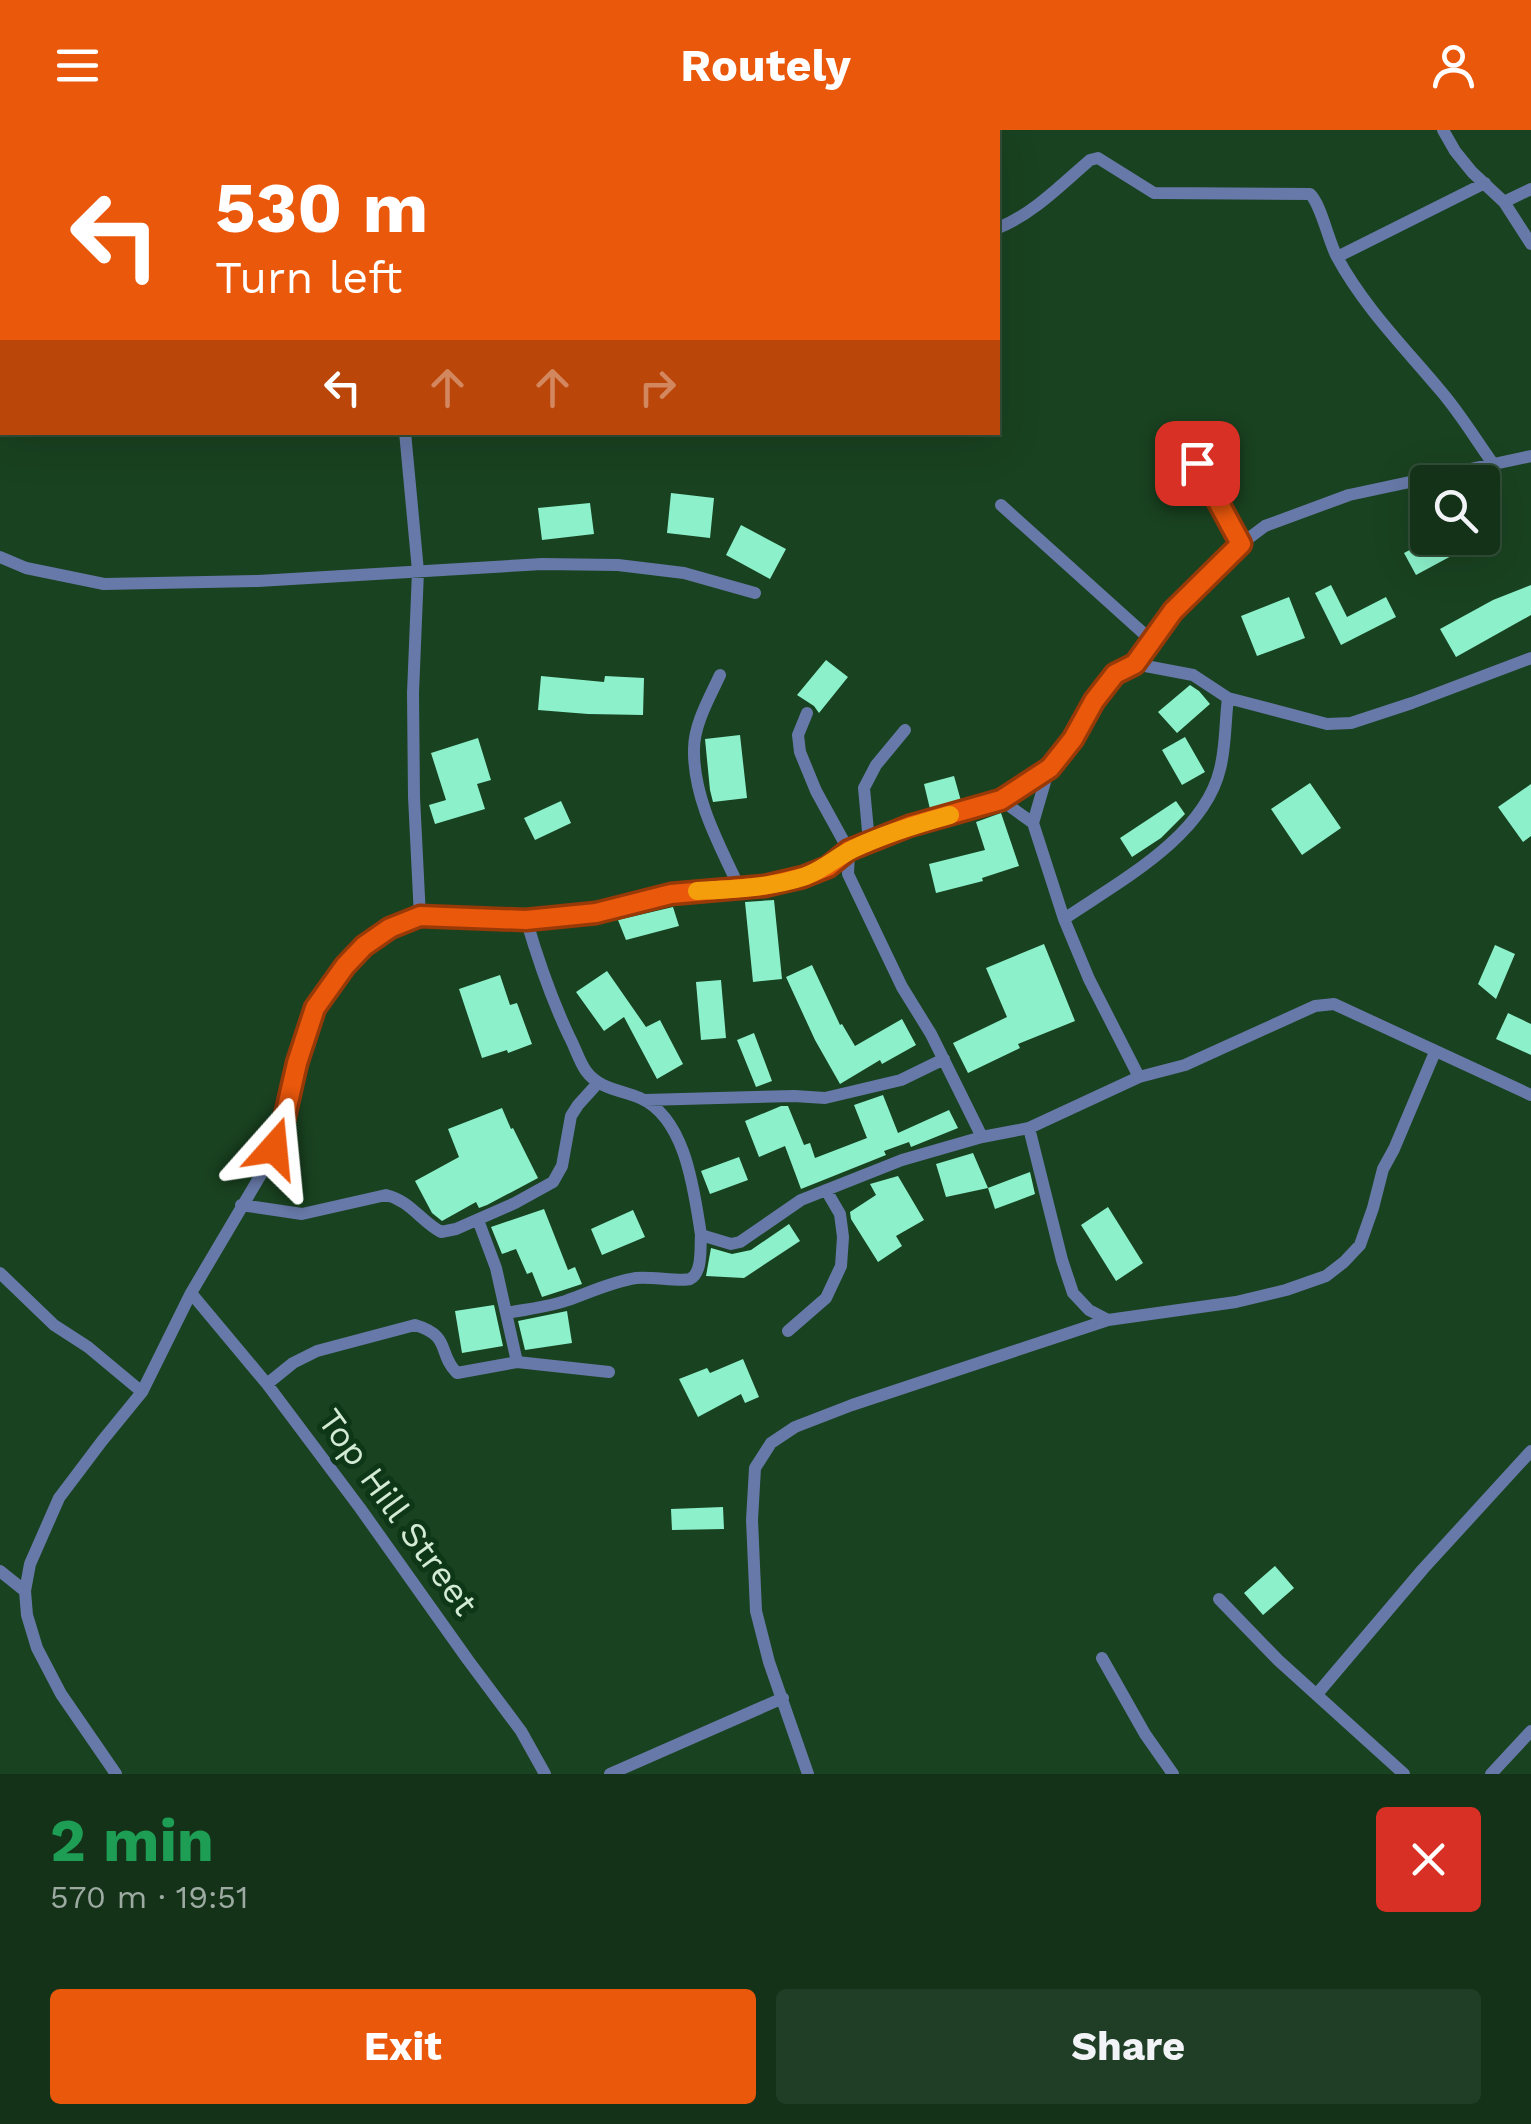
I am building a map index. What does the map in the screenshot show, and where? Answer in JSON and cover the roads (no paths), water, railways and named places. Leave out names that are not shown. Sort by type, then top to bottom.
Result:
[{"type":"street","points":[[1443,130],[1472,172],[1504,202],[1531,244]]},
{"type":"street","points":[[1000,227],[1030,211],[1090,160],[1098,158],[1154,194],[1310,194],[1317,202],[1337,257],[1374,315],[1443,394],[1494,465],[1531,456]]},
{"type":"street","points":[[1337,257],[1485,182]]},
{"type":"street","points":[[1504,202],[1531,188]]},
{"type":"street","points":[[405,435],[418,571],[412,692],[420,916]]},
{"type":"street","points":[[1182,436],[1241,544]]},
{"type":"street","points":[[116,1774],[61,1694],[37,1648],[27,1615],[25,1590],[30,1564],[59,1498],[142,1392],[190,1293],[266,1166],[282,1129],[315,1008],[364,946],[390,928],[420,916],[526,920],[596,913],[671,894],[740,890],[803,877],[828,867],[849,850],[909,826],[1001,800],[1050,768],[1115,674],[1135,664],[1173,611],[1241,544],[1265,526],[1349,495],[1410,482]]},
{"type":"street","points":[[1001,505],[1152,641]]},
{"type":"street","points":[[0,557],[26,568],[104,584],[258,581],[542,564],[618,565],[684,573],[755,594]]},
{"type":"street","points":[[1135,664],[1192,675],[1228,698],[1327,724],[1350,723],[1412,703],[1531,658]]},
{"type":"street","points":[[720,675],[694,747],[706,816],[740,890]]},
{"type":"street","points":[[1064,918],[1128,878],[1186,828],[1220,769],[1228,698]]},
{"type":"street","points":[[807,713],[798,734],[800,752],[816,791],[849,850],[848,874],[902,987],[944,1059],[982,1137]]},
{"type":"street","points":[[869,842],[864,788],[876,765],[905,730]]},
{"type":"street","points":[[1032,822],[1050,768]]},
{"type":"street","points":[[1001,800],[1032,822],[1089,978],[1139,1077]]},
{"type":"street","points":[[507,1313],[566,1301],[590,1290],[647,1276],[689,1280],[699,1267],[702,1235],[677,1134],[661,1112],[644,1100],[597,1084],[586,1070],[546,986],[526,920]]},
{"type":"street","points":[[702,1235],[731,1244],[740,1242],[802,1200],[826,1190],[902,1160],[1029,1128],[1139,1077],[1185,1065],[1315,1006],[1334,1004],[1531,1095]]},
{"type":"street","points":[[808,1774],[769,1662],[756,1611],[752,1520],[755,1468],[771,1443],[795,1426],[852,1405],[1108,1320],[1236,1302],[1326,1276],[1360,1245],[1383,1169],[1435,1052]]},
{"type":"street","points":[[644,1100],[824,1098],[901,1080],[944,1059]]},
{"type":"street","points":[[241,1205],[302,1214],[386,1195],[397,1197],[441,1232],[456,1230],[554,1182],[562,1166],[572,1116],[597,1084]]},
{"type":"street","points":[[1029,1128],[1074,1293],[1089,1310],[1108,1320]]},
{"type":"street","points":[[788,1331],[826,1298],[841,1266],[840,1214],[826,1190]]},
{"type":"street","points":[[478,1220],[496,1268],[517,1362]]},
{"type":"street","points":[[0,1273],[54,1324],[88,1346],[142,1392]]},
{"type":"street","name":"Top Hill Street","points":[[190,1293],[268,1384],[521,1731],[544,1774]]},
{"type":"street","points":[[268,1384],[317,1350],[415,1325],[438,1336],[457,1373],[517,1362],[610,1372]]},
{"type":"street","points":[[1317,1694],[1423,1569],[1531,1451]]},
{"type":"street","points":[[2,1572],[30,1564]]},
{"type":"street","points":[[2,1572],[25,1590]]},
{"type":"street","points":[[1219,1599],[1278,1660],[1404,1774]]},
{"type":"street","points":[[1102,1658],[1167,1773]]},
{"type":"street","points":[[610,1774],[782,1698]]},
{"type":"street","points":[[1491,1774],[1531,1731]]}]
